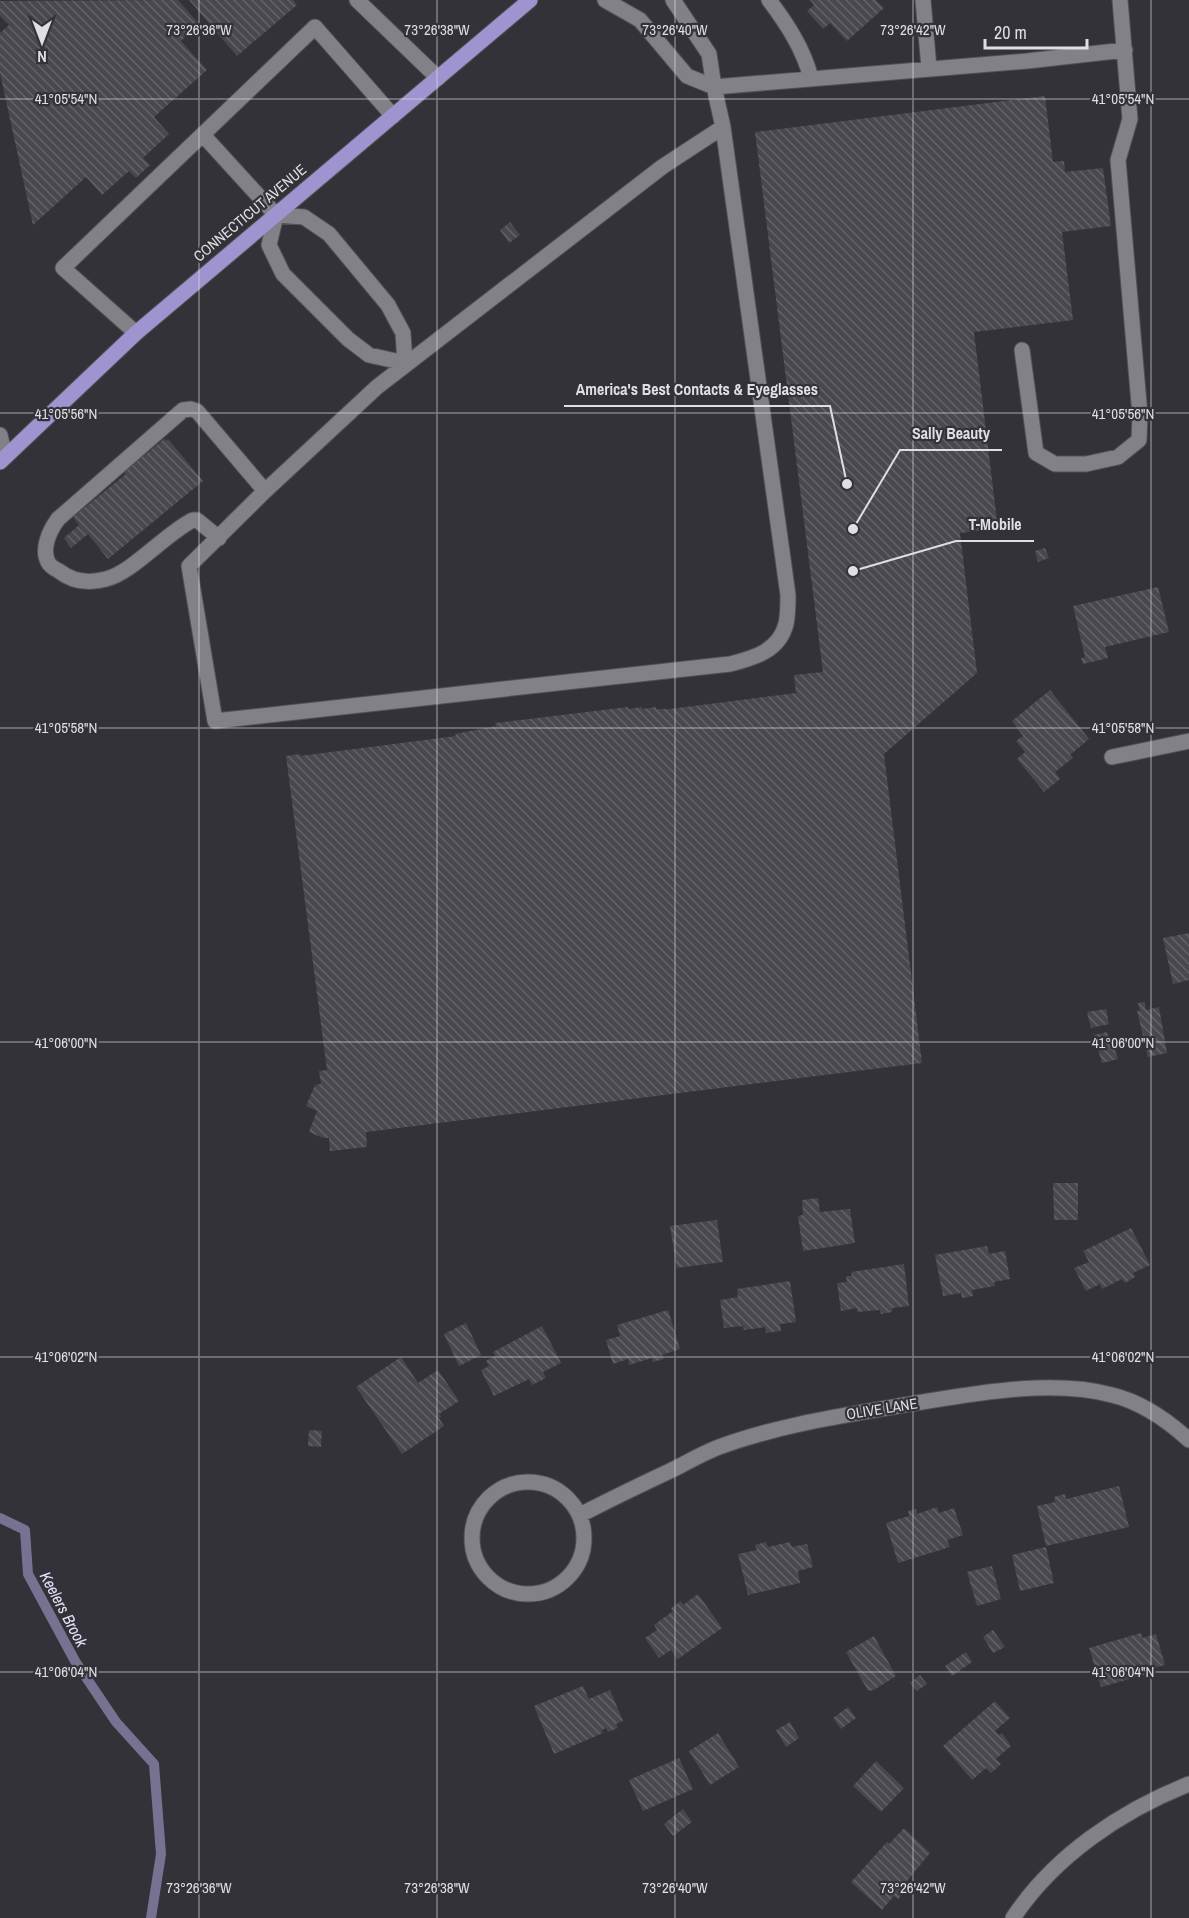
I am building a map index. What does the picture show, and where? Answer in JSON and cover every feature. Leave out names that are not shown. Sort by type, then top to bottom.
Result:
[{"type":"main road","name":"CONNECTICUT AVENUE","points":[[2,460],[136,333],[530,0]]},
{"type":"street","points":[[357,0],[438,78]]},
{"type":"street","points":[[605,0],[640,20],[687,76],[714,87],[1125,50]]},
{"type":"street","points":[[673,0],[710,54],[714,87],[723,127],[788,594],[786,625],[775,644],[757,658],[730,664],[215,721],[189,566],[265,491],[405,363],[662,167],[723,127]]},
{"type":"street","points":[[769,0],[805,56],[811,78]]},
{"type":"street","points":[[923,0],[929,68]]},
{"type":"street","points":[[1022,350],[1036,453],[1055,464],[1086,464],[1118,457],[1139,441],[1140,415],[1118,160],[1130,119],[1120,0]]},
{"type":"street","points":[[136,333],[63,268],[315,27],[393,116]]},
{"type":"street","points":[[203,135],[276,214],[304,217],[329,234],[388,305],[403,333],[405,363]]},
{"type":"street","points":[[276,214],[269,245],[283,274],[348,339],[369,355],[405,363]]},
{"type":"street","points":[[219,538],[197,520],[193,520],[124,570],[108,579],[82,583],[67,578],[49,563],[47,558],[47,541],[58,519],[183,410],[197,411],[265,491]]},
{"type":"street","points":[[0,435],[2,460]]},
{"type":"street","points":[[1112,757],[1189,741]]},
{"type":"street","name":"OLIVE LANE","points":[[580,1515],[717,1448],[766,1432],[814,1420],[974,1394],[1025,1389],[1077,1389],[1112,1395],[1140,1405],[1173,1425],[1189,1440]]},
{"type":"street","points":[[521,1482],[548,1485],[563,1494],[580,1515],[585,1540],[581,1558],[567,1580],[544,1593],[527,1595],[509,1592],[487,1577],[477,1562],[472,1537],[475,1519],[490,1497],[504,1487],[521,1482]]},
{"type":"street","points":[[1012,1918],[1065,1858],[1101,1831],[1141,1806],[1189,1784]]},
{"type":"building","points":[[178,0],[199,24],[181,41],[207,70],[154,117],[169,134],[143,158],[150,165],[136,178],[129,171],[102,195],[86,177],[33,225],[0,73],[0,33],[9,25],[0,16],[0,1]]},
{"type":"building","points":[[189,0],[293,0],[297,5],[237,56]]},
{"type":"building","points":[[810,0],[876,0],[884,8],[847,41],[830,23],[823,29],[807,11],[814,5]]},
{"type":"building","points":[[1045,96],[1053,162],[1064,161],[1065,172],[1103,168],[1111,226],[1062,232],[1073,320],[974,332],[998,529],[960,533],[977,673],[884,754],[922,1063],[366,1132],[367,1147],[330,1151],[329,1138],[309,1132],[317,1111],[306,1106],[315,1085],[321,1084],[319,1071],[327,1070],[286,756],[456,736],[455,734],[496,726],[495,723],[628,707],[628,709],[656,707],[656,709],[670,709],[796,693],[794,675],[823,672],[755,132]]},
{"type":"building","points":[[510,222],[520,235],[509,243],[500,230]]},
{"type":"building","points":[[164,439],[166,441],[168,439],[203,481],[108,559],[88,534],[71,548],[64,538],[79,525],[73,517],[126,474],[121,469],[142,451],[145,455]]},
{"type":"building","points":[[1045,548],[1049,558],[1038,562],[1035,551]]},
{"type":"building","points":[[1158,587],[1169,632],[1105,647],[1108,658],[1083,664],[1081,658],[1085,657],[1073,606]]},
{"type":"building","points":[[1050,690],[1089,739],[1070,755],[1073,758],[1055,772],[1060,779],[1044,792],[1017,759],[1025,752],[1016,741],[1023,736],[1012,721]]},
{"type":"building","points":[[1189,933],[1189,980],[1173,984],[1163,938]]},
{"type":"building","points":[[1145,1002],[1146,1010],[1159,1007],[1167,1053],[1148,1057],[1137,1011],[1140,1011],[1138,1003]]},
{"type":"building","points":[[1106,1009],[1109,1024],[1091,1028],[1087,1012]]},
{"type":"building","points":[[1107,1032],[1118,1059],[1102,1063],[1094,1035]]},
{"type":"building","points":[[1053,1183],[1078,1183],[1078,1220],[1054,1220]]},
{"type":"building","points":[[818,1198],[820,1212],[850,1209],[855,1243],[803,1251],[798,1216],[803,1215],[802,1200]]},
{"type":"building","points":[[717,1220],[723,1262],[677,1268],[670,1226]]},
{"type":"building","points":[[1131,1228],[1150,1265],[1133,1273],[1135,1277],[1125,1283],[1122,1279],[1102,1289],[1100,1284],[1086,1291],[1074,1268],[1089,1262],[1083,1251]]},
{"type":"building","points":[[987,1246],[989,1254],[1005,1251],[1010,1279],[994,1282],[995,1286],[972,1290],[973,1296],[962,1298],[961,1293],[943,1296],[935,1255]]},
{"type":"building","points":[[904,1264],[909,1306],[892,1308],[892,1312],[881,1314],[880,1310],[857,1312],[857,1308],[841,1311],[837,1283],[847,1282],[846,1276],[852,1276],[851,1272]]},
{"type":"building","points":[[790,1281],[796,1322],[780,1324],[781,1331],[766,1333],[765,1327],[744,1330],[743,1326],[724,1328],[720,1300],[738,1297],[737,1289]]},
{"type":"building","points":[[668,1310],[680,1349],[662,1355],[664,1359],[653,1362],[652,1358],[629,1365],[628,1359],[613,1364],[606,1340],[620,1336],[617,1325]]},
{"type":"building","points":[[466,1323],[481,1355],[459,1366],[444,1334]]},
{"type":"building","points":[[542,1326],[561,1363],[543,1372],[546,1378],[532,1385],[529,1379],[494,1396],[481,1370],[489,1366],[486,1361],[495,1356],[493,1352]]},
{"type":"building","points":[[401,1357],[418,1383],[438,1370],[459,1401],[439,1414],[444,1426],[402,1454],[356,1387]]},
{"type":"building","points":[[309,1430],[322,1431],[321,1447],[308,1446]]},
{"type":"building","points":[[1119,1486],[1129,1527],[1046,1546],[1037,1506],[1055,1502],[1054,1497],[1065,1494],[1066,1499]]},
{"type":"building","points":[[937,1507],[939,1513],[954,1508],[963,1535],[947,1540],[950,1547],[898,1563],[886,1523],[909,1516],[908,1511],[916,1509],[917,1514]]},
{"type":"building","points":[[766,1542],[768,1547],[790,1542],[792,1547],[807,1544],[813,1567],[798,1571],[800,1583],[748,1595],[738,1554],[757,1550],[755,1545]]},
{"type":"building","points":[[1046,1547],[1054,1583],[1020,1591],[1012,1555]]},
{"type":"building","points":[[992,1566],[1001,1599],[977,1606],[967,1572]]},
{"type":"building","points":[[698,1594],[722,1628],[678,1659],[671,1650],[659,1658],[645,1638],[657,1630],[654,1625],[673,1611],[671,1608],[681,1601],[683,1605]]},
{"type":"building","points":[[993,1630],[1005,1647],[993,1653],[983,1637]]},
{"type":"building","points":[[1141,1633],[1142,1638],[1156,1634],[1165,1665],[1149,1669],[1151,1673],[1101,1687],[1089,1648]]},
{"type":"building","points":[[874,1636],[896,1676],[874,1690],[868,1691],[846,1652]]},
{"type":"building","points":[[966,1652],[972,1662],[952,1676],[945,1666]]},
{"type":"building","points":[[920,1675],[927,1684],[917,1691],[910,1683]]},
{"type":"building","points":[[583,1686],[589,1699],[610,1690],[623,1721],[616,1724],[618,1728],[608,1732],[606,1728],[602,1730],[603,1733],[554,1754],[534,1706]]},
{"type":"building","points":[[995,1701],[1010,1718],[995,1731],[999,1735],[1002,1733],[1011,1746],[996,1759],[1001,1764],[991,1773],[986,1768],[972,1780],[943,1746]]},
{"type":"building","points":[[848,1707],[856,1718],[841,1729],[833,1718]]},
{"type":"building","points":[[790,1722],[799,1738],[786,1747],[776,1730]]},
{"type":"building","points":[[718,1733],[739,1767],[710,1785],[689,1751]]},
{"type":"building","points":[[679,1758],[693,1789],[643,1811],[629,1780]]},
{"type":"building","points":[[876,1761],[904,1788],[881,1812],[853,1786]]},
{"type":"building","points":[[683,1809],[692,1822],[673,1836],[664,1824]]},
{"type":"building","points":[[904,1828],[930,1853],[902,1887],[906,1891],[898,1899],[894,1896],[882,1910],[851,1882],[887,1842],[889,1844]]},
{"type":"waterway","name":"Keelers Brook","points":[[0,1518],[25,1530],[28,1574],[75,1661],[116,1722],[154,1764],[161,1854],[151,1918]]},
{"type":"place","name":"America's Best Contacts & Eyeglasses","points":[[847,484]]},
{"type":"place","name":"Sally Beauty","points":[[853,529]]},
{"type":"place","name":"T-Mobile","points":[[853,571]]}]
